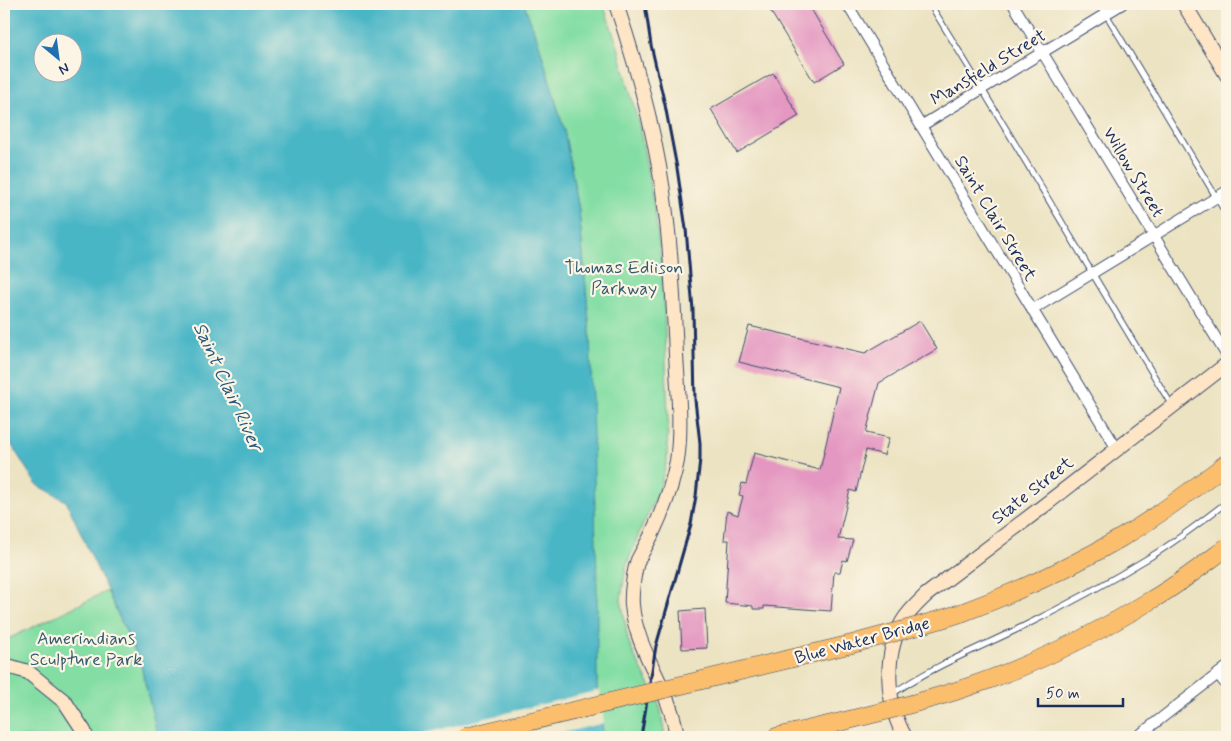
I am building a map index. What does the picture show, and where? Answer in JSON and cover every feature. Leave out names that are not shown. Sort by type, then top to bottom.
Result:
[{"type":"highway","name":"Blue Water Bridge","points":[[465,737],[852,644],[960,613],[1000,598],[1081,560],[1143,524],[1227,463]]},
{"type":"highway","points":[[776,737],[918,703],[973,685],[1030,663],[1091,634],[1153,599],[1227,547]]},
{"type":"street","points":[[616,4],[629,42],[644,100],[657,155],[666,213],[673,282],[679,420],[677,460],[671,486],[651,536],[638,561],[632,604],[640,640],[668,701],[677,737]]},
{"type":"street","name":"Saint Clair Street","points":[[847,4],[1117,449]]},
{"type":"street","name":"Willow Street","points":[[1013,4],[1227,356]]},
{"type":"street","name":"Mansfield Street","points":[[921,126],[1122,4]]},
{"type":"street","points":[[1184,4],[1227,75]]},
{"type":"street","points":[[1032,310],[1227,191]]},
{"type":"street","name":"State Street","points":[[905,737],[895,716],[889,667],[891,650],[903,620],[926,595],[1227,364]]},
{"type":"street","points":[[4,666],[28,672],[65,702],[86,737]]},
{"type":"street","points":[[1137,737],[1227,667]]},
{"type":"street","points":[[1218,674],[1227,686]]},
{"type":"lane","points":[[930,4],[1173,407]]},
{"type":"lane","points":[[1100,4],[1227,215]]},
{"type":"lane","points":[[892,694],[938,667],[1024,626],[1112,580],[1190,530],[1227,502]]},
{"type":"green space","name":"Thomas Ediison Parkway","points":[[524,4],[603,4],[618,47],[640,129],[655,212],[663,278],[668,418],[667,460],[659,491],[626,567],[621,599],[628,640],[657,699],[665,737],[604,737],[603,732],[597,687],[590,332],[579,210],[564,130],[539,44]]},
{"type":"green space","name":"Amerindians Sculpture Park","points":[[107,591],[140,662],[158,737],[4,737],[4,634],[8,639]]},
{"type":"water","name":"Saint Clair River","points":[[4,4],[524,4],[539,44],[564,130],[579,210],[590,332],[597,577],[597,687],[604,737],[158,737],[140,662],[66,501],[36,484],[4,433]]},
{"type":"pier","points":[[600,690],[604,723],[544,737],[409,737]]},
{"type":"building","points":[[766,4],[808,4],[844,64],[814,82]]},
{"type":"building","points":[[773,73],[799,116],[737,153],[711,109]]},
{"type":"building","points":[[920,321],[937,349],[879,383],[866,433],[889,438],[884,455],[866,450],[856,492],[850,490],[838,539],[853,540],[847,561],[843,560],[840,572],[834,572],[831,611],[764,606],[764,609],[753,609],[753,606],[725,603],[729,540],[724,540],[727,511],[738,515],[743,496],[739,495],[742,483],[746,484],[754,453],[820,470],[839,387],[739,362],[749,326],[865,353]]},
{"type":"building","points":[[705,609],[707,648],[682,649],[680,611]]},
{"type":"railway","points":[[641,737],[656,646],[691,524],[700,459],[695,400],[693,310],[686,229],[677,168],[651,45],[645,4]]}]
